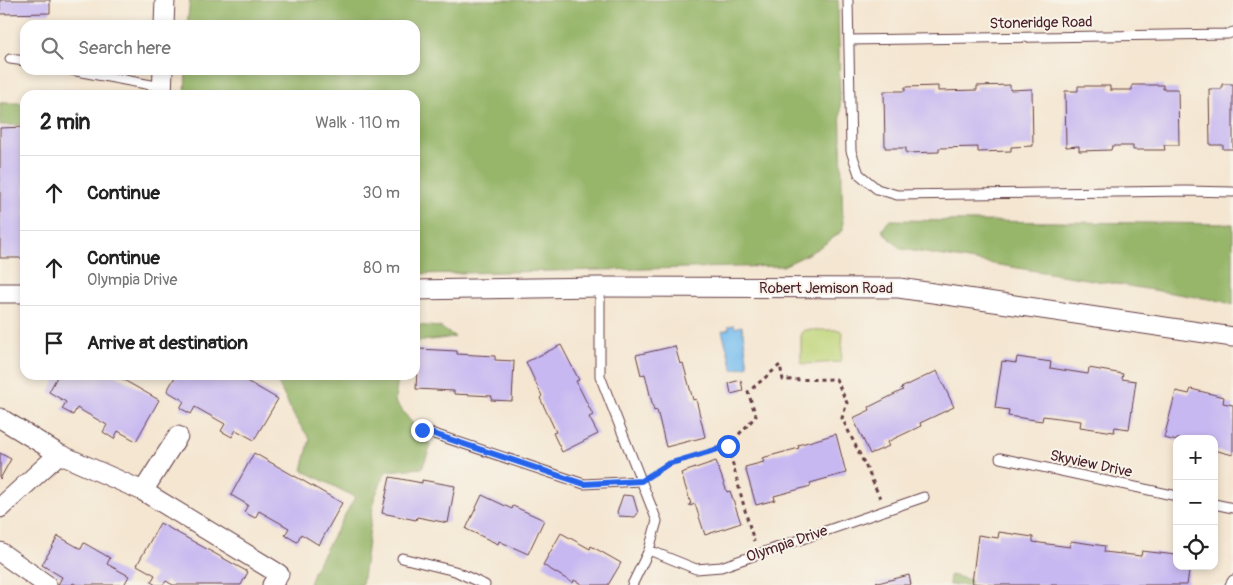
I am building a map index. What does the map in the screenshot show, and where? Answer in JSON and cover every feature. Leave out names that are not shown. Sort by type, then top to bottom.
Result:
[{"type":"street","points":[[164,20],[165,0]]},
{"type":"street","name":"Robert Jemison Road","points":[[420,290],[600,287],[899,288],[1233,337]]},
{"type":"street","points":[[0,293],[20,293]]},
{"type":"street","points":[[0,418],[59,454],[143,491],[279,574],[272,585]]},
{"type":"street","points":[[143,491],[178,436]]},
{"type":"street","points":[[6,502],[59,454]]},
{"type":"street","points":[[0,552],[47,585]]},
{"type":"lane","points":[[848,0],[851,151],[858,174],[877,189],[897,195],[1186,190],[1233,192]]},
{"type":"lane","name":"Stoneridge Road","points":[[849,40],[1228,34],[1233,32]]},
{"type":"lane","points":[[10,59],[20,60]]},
{"type":"lane","points":[[104,75],[162,84]]},
{"type":"lane","points":[[600,287],[600,376],[657,521],[650,550],[632,585]]},
{"type":"lane","points":[[422,430],[584,484],[641,481]]},
{"type":"lane","name":"Skyview Drive","points":[[1000,458],[1173,495]]},
{"type":"lane","name":"Olympia Drive","points":[[650,550],[696,569],[721,567],[924,498]]},
{"type":"lane","points":[[1218,505],[1233,508]]},
{"type":"lane","points":[[402,558],[455,571],[485,585]]},
{"type":"lane","points":[[1230,585],[1233,580]]},
{"type":"path","points":[[641,481],[668,464],[728,446],[756,416],[748,392],[780,365],[783,380],[836,379],[847,403],[842,418],[885,511]]},
{"type":"path","points":[[728,446],[758,554]]},
{"type":"green space","points":[[190,0],[838,0],[843,230],[814,250],[783,266],[420,274],[420,90],[185,90],[186,75],[420,75],[420,20],[188,20]]},
{"type":"green space","points":[[0,103],[20,103],[20,125],[0,125]]},
{"type":"green space","points":[[889,220],[1233,224],[1233,305],[1221,301],[901,249],[882,231]]},
{"type":"green space","points":[[420,325],[440,327],[455,337],[420,341]]},
{"type":"green space","points":[[804,330],[840,330],[843,333],[841,362],[804,364],[801,362],[801,333]]},
{"type":"green space","points":[[276,380],[397,380],[395,402],[431,446],[422,468],[386,471],[374,499],[362,585],[309,585],[313,572],[355,497],[302,470],[310,439],[295,418]]},
{"type":"green space","points":[[950,575],[971,580],[970,585],[949,585]]},
{"type":"water","points":[[734,325],[735,328],[742,326],[748,366],[733,370],[722,331]]},
{"type":"building","points":[[0,0],[50,0],[50,13],[0,14]]},
{"type":"building","points":[[1222,84],[1233,84],[1233,149],[1223,149],[1223,145],[1210,145],[1209,89],[1222,89]]},
{"type":"building","points":[[1010,85],[1010,90],[1032,89],[1033,146],[1011,147],[1011,151],[978,152],[978,147],[939,148],[939,152],[906,153],[906,148],[885,148],[884,91],[905,91],[905,87],[938,86],[938,91],[977,90],[977,86]]},
{"type":"building","points":[[1132,85],[1163,85],[1163,89],[1178,89],[1179,145],[1164,145],[1165,150],[1133,150],[1133,146],[1112,146],[1111,150],[1079,151],[1079,146],[1066,147],[1065,91],[1078,91],[1078,86],[1110,86],[1110,90],[1132,90]]},
{"type":"building","points":[[20,127],[20,258],[0,258],[0,128]]},
{"type":"building","points":[[561,345],[579,380],[576,381],[593,415],[589,417],[598,434],[562,452],[553,433],[556,432],[540,398],[542,396],[526,362]]},
{"type":"building","points":[[675,346],[680,364],[683,363],[693,400],[696,399],[705,437],[666,447],[657,410],[654,411],[645,374],[641,375],[636,355]]},
{"type":"building","points":[[420,349],[457,351],[457,354],[495,356],[495,360],[514,361],[512,401],[491,400],[492,396],[454,394],[454,391],[416,389],[416,380],[420,380]]},
{"type":"building","points":[[1017,357],[1051,362],[1050,368],[1088,374],[1089,368],[1123,374],[1122,379],[1136,381],[1129,429],[1115,427],[1114,432],[1080,427],[1081,421],[1043,416],[1042,421],[1008,416],[1009,410],[995,408],[1002,361],[1016,363]]},
{"type":"building","points":[[937,371],[954,407],[920,423],[921,426],[887,442],[889,446],[870,454],[853,418],[870,410],[869,407],[903,390],[901,388]]},
{"type":"building","points":[[55,380],[124,380],[159,400],[136,441],[118,431],[114,439],[103,432],[107,425],[77,408],[73,415],[62,409],[66,402],[49,392]]},
{"type":"building","points":[[173,380],[245,380],[278,399],[254,440],[236,430],[232,437],[221,431],[225,424],[195,407],[191,414],[180,408],[184,401],[167,391]]},
{"type":"building","points":[[741,380],[743,391],[731,394],[729,383]]},
{"type":"building","points":[[1191,389],[1224,397],[1223,403],[1233,405],[1233,455],[1218,451],[1218,435],[1173,435],[1173,440],[1164,438],[1176,391],[1189,394]]},
{"type":"building","points":[[836,434],[846,473],[810,483],[811,486],[774,496],[775,500],[756,505],[745,467],[764,462],[762,458],[799,448],[798,445]]},
{"type":"building","points":[[0,453],[11,459],[0,479]]},
{"type":"building","points":[[254,453],[342,503],[319,545],[301,534],[297,542],[285,535],[289,528],[259,511],[255,518],[244,512],[248,505],[231,495]]},
{"type":"building","points":[[716,461],[727,492],[730,491],[741,523],[705,535],[695,504],[690,506],[689,504],[691,504],[681,473]]},
{"type":"building","points":[[390,477],[422,483],[422,480],[455,486],[448,523],[417,517],[416,520],[382,513]]},
{"type":"building","points":[[482,495],[512,509],[513,506],[544,520],[528,554],[499,541],[498,544],[466,529]]},
{"type":"building","points":[[623,495],[633,496],[638,513],[635,517],[619,516],[617,512]]},
{"type":"building","points":[[160,523],[248,572],[241,585],[173,585],[166,581],[163,585],[156,585],[151,582],[155,575],[137,565]]},
{"type":"building","points":[[999,532],[1033,537],[1033,542],[1070,547],[1071,541],[1105,546],[1104,552],[1141,556],[1142,551],[1173,555],[1173,570],[1189,570],[1187,585],[991,585],[972,583],[978,535],[998,538]]},
{"type":"building","points":[[561,533],[590,549],[591,546],[621,563],[608,585],[583,585],[574,580],[573,583],[543,565]]},
{"type":"building","points":[[58,536],[81,549],[84,543],[110,558],[107,564],[129,576],[124,585],[77,585],[73,583],[72,585],[58,585],[62,577],[42,565]]},
{"type":"building","points":[[909,575],[911,585],[877,585],[876,582],[878,581],[878,583]]},
{"type":"route","points":[[422,430],[584,484],[641,481],[668,464],[728,446]]}]
